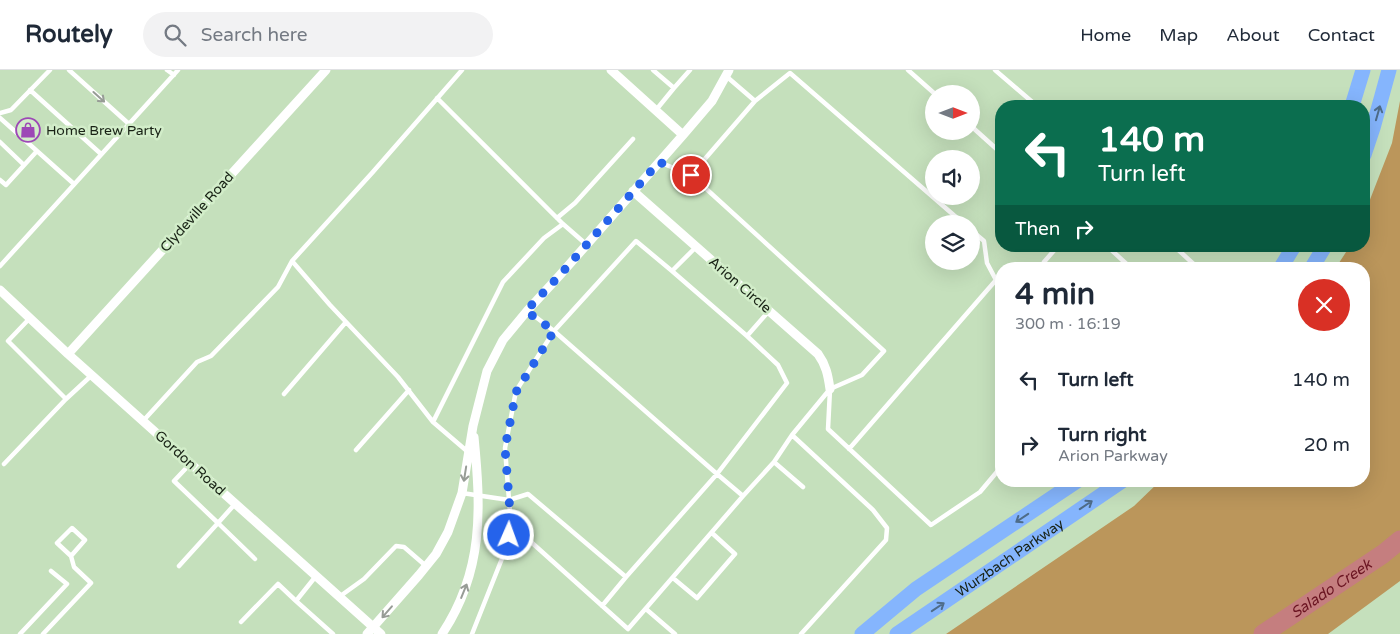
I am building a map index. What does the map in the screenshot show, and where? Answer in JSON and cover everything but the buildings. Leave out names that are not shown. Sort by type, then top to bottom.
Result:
[{"type":"highway","points":[[1354,100],[1363,70]]},
{"type":"highway","points":[[1370,137],[1389,70]]},
{"type":"highway","name":"Wurzbach Parkway","points":[[862,634],[916,589],[1068,487]]},
{"type":"highway","name":"Wurzbach Parkway","points":[[897,634],[1113,487]]},
{"type":"street","name":"Clydeville Road","points":[[68,354],[326,70]]},
{"type":"street","points":[[611,70],[683,134]]},
{"type":"street","points":[[370,631],[436,554],[448,532],[462,493],[473,426],[487,371],[503,340],[526,311],[587,245],[712,101],[728,73]]},
{"type":"street","name":"Arion Circle","points":[[633,191],[818,354],[825,364],[830,388]]},
{"type":"street","name":"Gordon Road","points":[[0,290],[68,354],[339,597],[370,631],[381,634]]},
{"type":"street","points":[[442,634],[452,618],[469,577],[477,544],[479,495],[473,426]]},
{"type":"lane","points":[[0,113],[11,110],[50,70]]},
{"type":"lane","points":[[69,70],[128,124]]},
{"type":"lane","points":[[167,70],[174,75]]},
{"type":"lane","points":[[0,266],[178,70]]},
{"type":"lane","points":[[143,421],[197,362],[211,356],[278,288],[292,261],[462,70]]},
{"type":"lane","points":[[653,70],[674,88]]},
{"type":"lane","points":[[656,110],[690,70]]},
{"type":"lane","points":[[908,70],[925,85]]},
{"type":"lane","points":[[995,70],[1030,100]]},
{"type":"lane","points":[[728,73],[755,101]]},
{"type":"lane","points":[[691,175],[755,101],[790,73],[954,215]]},
{"type":"lane","points":[[30,90],[101,154]]},
{"type":"lane","points":[[437,98],[562,224],[587,245]]},
{"type":"lane","points":[[0,118],[74,184]]},
{"type":"lane","points":[[980,134],[995,148]]},
{"type":"lane","points":[[557,218],[575,203],[632,139]]},
{"type":"lane","points":[[0,142],[24,165]]},
{"type":"lane","points":[[0,180],[6,185],[37,151]]},
{"type":"lane","points":[[628,630],[774,462],[792,435],[830,388],[862,375],[884,350],[691,175],[659,162]]},
{"type":"lane","points":[[433,422],[503,282],[544,238],[562,224]]},
{"type":"lane","points":[[980,238],[984,241],[987,263],[995,278]]},
{"type":"lane","points":[[472,634],[507,546],[511,524],[505,448],[516,392],[554,331],[636,241],[778,365],[787,383],[717,474],[602,606]]},
{"type":"lane","points":[[672,271],[696,247]]},
{"type":"lane","points":[[1044,262],[1053,252]]},
{"type":"lane","points":[[1114,252],[1124,262]]},
{"type":"lane","points":[[1181,252],[1191,262]]},
{"type":"lane","points":[[292,261],[398,377],[433,422],[469,453]]},
{"type":"lane","points":[[849,449],[995,281]]},
{"type":"lane","points":[[526,311],[554,331],[744,496]]},
{"type":"lane","points":[[747,336],[769,311]]},
{"type":"lane","points":[[30,318],[8,341],[66,399]]},
{"type":"lane","points":[[284,394],[346,322]]},
{"type":"lane","points":[[4,464],[66,399],[92,375]]},
{"type":"lane","points":[[830,388],[828,429],[931,525],[980,492],[995,474]]},
{"type":"lane","points":[[356,450],[408,390]]},
{"type":"lane","points":[[792,435],[873,510],[887,528],[886,540],[801,634]]},
{"type":"lane","points":[[774,462],[803,487]]},
{"type":"lane","points":[[190,464],[174,481],[255,559]]},
{"type":"lane","points":[[462,493],[509,500],[528,494],[626,577]]},
{"type":"lane","points":[[179,566],[235,504]]},
{"type":"lane","points":[[511,524],[634,634]]},
{"type":"lane","points":[[42,634],[91,582],[74,566],[71,556],[58,543],[72,528],[86,540],[71,556]]},
{"type":"lane","points":[[672,578],[697,598],[736,554],[712,533]]},
{"type":"lane","points":[[339,597],[364,579],[396,546],[404,547],[426,566]]},
{"type":"lane","points":[[20,634],[66,584],[51,571]]},
{"type":"lane","points":[[296,601],[316,576]]},
{"type":"lane","points":[[241,622],[278,584],[333,634]]},
{"type":"lane","points":[[646,608],[675,634]]},
{"type":"shaded area","points":[[1400,101],[1400,581],[1328,634],[946,634],[1134,506],[1154,487],[1370,487],[1370,262],[1340,262],[1346,252],[1370,252],[1370,200],[1392,143]]},
{"type":"waterway","name":"Salado Creek","points":[[1263,634],[1383,554],[1400,540]]},
{"type":"place","name":"Home Brew Party","points":[[28,130]]},
{"type":"route","points":[[509,535],[511,524],[505,448],[516,392],[554,331],[526,311],[659,162],[691,175]]}]
